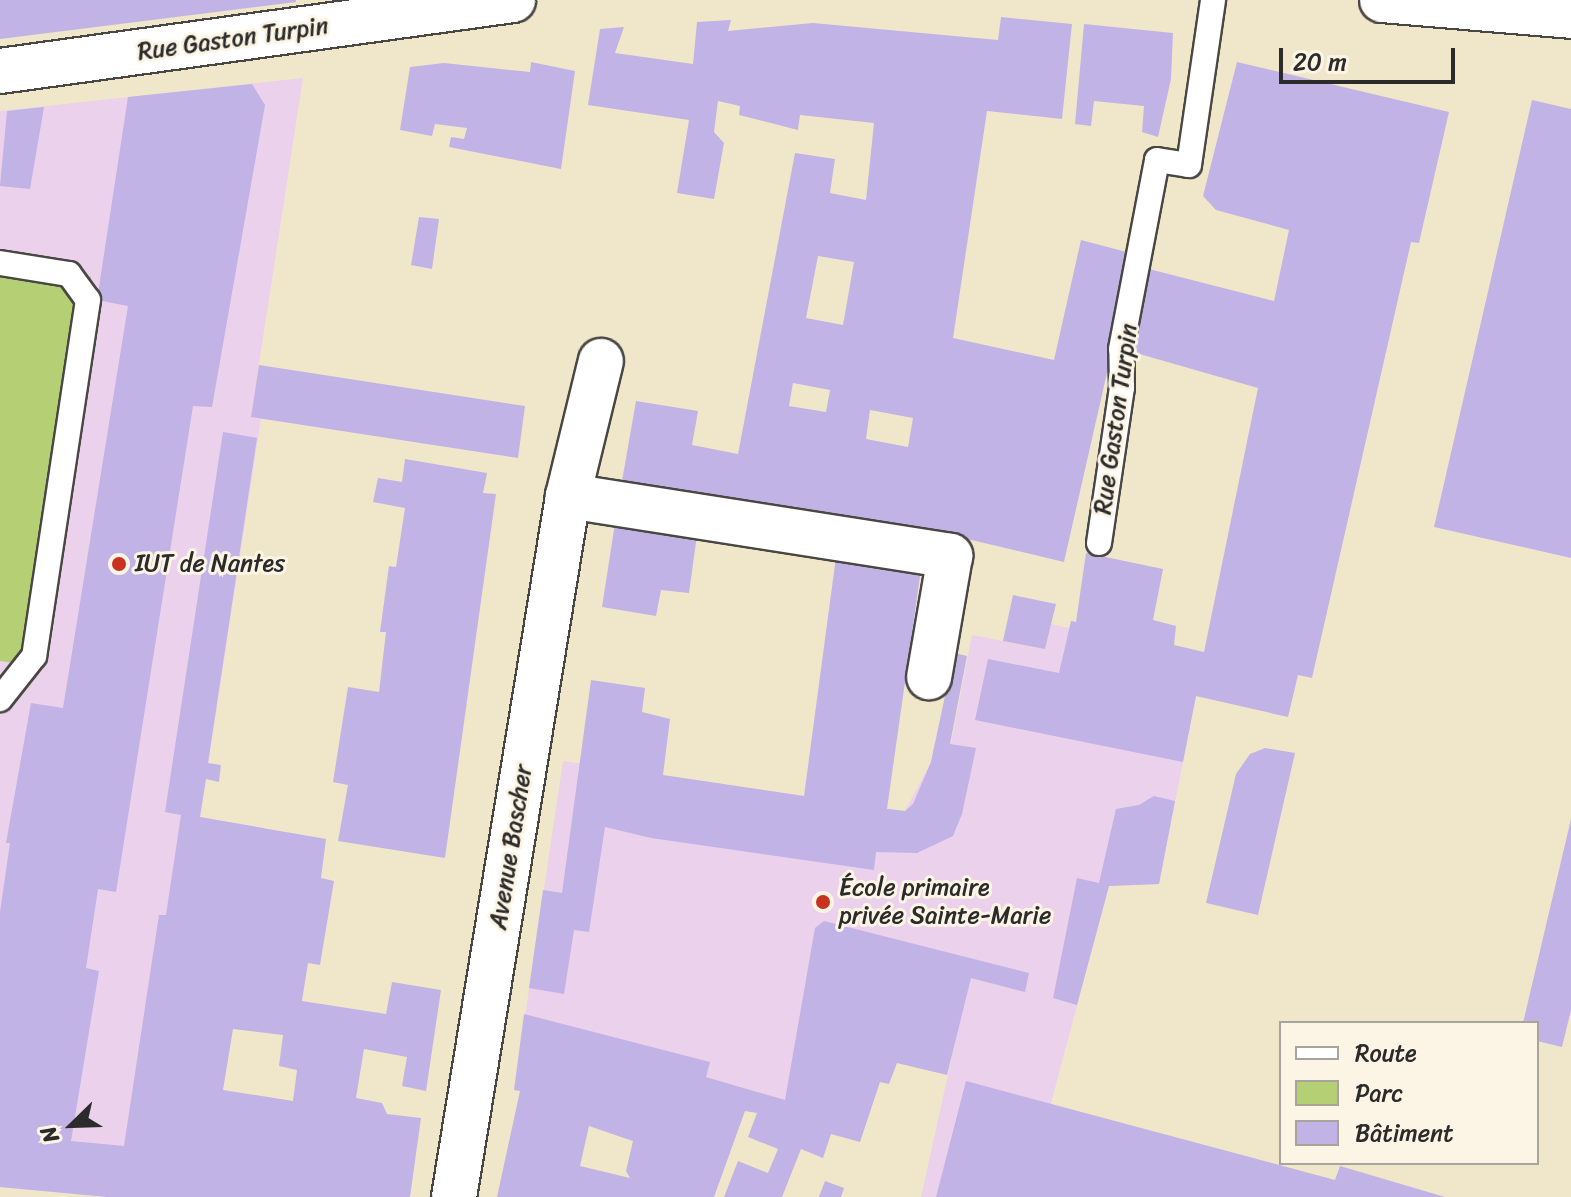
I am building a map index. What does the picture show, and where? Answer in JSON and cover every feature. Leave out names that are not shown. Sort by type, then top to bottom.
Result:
[{"type":"street","name":"Rue Gaston Turpin","points":[[0,71],[513,0]]},
{"type":"street","points":[[1382,0],[1571,16]]},
{"type":"street","name":"Avenue Bascher","points":[[454,1197],[568,496],[601,361]]},
{"type":"street","points":[[568,496],[950,556],[929,677]]},
{"type":"lane","name":"Rue Gaston Turpin","points":[[1099,543],[1122,388],[1121,349],[1157,160],[1189,165],[1213,0]]},
{"type":"lane","points":[[0,263],[69,274],[88,300],[34,656],[0,699]]},
{"type":"shaded area","name":"IUT de Nantes","points":[[303,78],[251,416],[261,418],[200,817],[264,828],[107,1197],[0,1187],[0,111]]},
{"type":"shaded area","name":"École primaire privée Sainte-Marie","points":[[1071,621],[1204,655],[1159,884],[1109,886],[1026,1197],[921,1197],[961,1015],[857,987],[835,1115],[706,1077],[694,1113],[668,1153],[589,1126],[525,1071],[520,1091],[514,1090],[563,761],[905,811],[931,762],[935,741],[951,743],[972,635],[1045,649],[1051,624],[1069,628]]},
{"type":"green space","points":[[0,262],[91,277],[32,666],[0,661]]},
{"type":"building","points":[[0,0],[296,0],[296,2],[0,39]]},
{"type":"building","points":[[1001,17],[1072,24],[1062,119],[987,111],[953,338],[1054,360],[1081,240],[1134,254],[1064,562],[921,528],[622,481],[636,401],[698,411],[692,445],[738,454],[795,153],[835,159],[830,193],[866,200],[874,123],[800,115],[798,130],[739,115],[740,106],[718,101],[714,132],[724,143],[714,199],[677,193],[689,120],[588,105],[600,29],[624,27],[615,53],[693,64],[697,22],[731,20],[728,31],[813,23],[998,40]],"holes":[[[818,256],[854,262],[843,325],[806,318]],[[793,383],[830,390],[826,412],[789,406]],[[870,410],[913,418],[908,447],[866,439]]]},
{"type":"building","points":[[1084,24],[1173,33],[1171,79],[1158,137],[1142,132],[1144,106],[1094,101],[1091,126],[1075,124]]},
{"type":"building","points":[[531,62],[575,71],[561,169],[449,147],[451,137],[464,139],[467,128],[435,124],[432,136],[400,130],[410,67],[444,63],[530,72]]},
{"type":"building","points":[[1237,62],[1449,112],[1419,243],[1411,242],[1312,678],[1298,675],[1288,717],[1196,696],[1183,762],[975,720],[988,659],[1059,673],[1071,621],[1076,622],[1086,553],[1163,569],[1153,620],[1176,626],[1174,645],[1204,652],[1258,388],[1129,351],[1145,268],[1274,301],[1289,230],[1216,210],[1203,196]]},
{"type":"building","points":[[252,84],[265,105],[212,407],[193,406],[116,892],[98,889],[86,968],[99,971],[71,1141],[124,1146],[159,915],[166,915],[181,815],[165,812],[223,432],[257,438],[208,763],[221,765],[219,782],[206,779],[200,817],[326,839],[321,878],[334,881],[320,965],[308,963],[302,1001],[386,1014],[392,982],[441,990],[426,1091],[402,1086],[407,1057],[364,1049],[356,1098],[382,1103],[387,1114],[421,1118],[410,1197],[107,1197],[0,1187],[0,912],[10,843],[6,843],[31,703],[63,708],[128,306],[97,300],[128,97]],"holes":[[[233,1029],[283,1035],[279,1066],[297,1070],[293,1101],[223,1090]]]},
{"type":"building","points":[[1532,100],[1571,109],[1571,558],[1434,527]]},
{"type":"building","points":[[44,107],[30,189],[0,186],[7,111]]},
{"type":"building","points":[[419,217],[439,219],[432,269],[411,265]]},
{"type":"building","points":[[259,365],[525,406],[518,458],[251,417]]},
{"type":"building","points":[[405,459],[487,473],[483,493],[496,494],[445,858],[338,841],[348,785],[333,782],[348,687],[379,692],[386,632],[380,632],[389,566],[396,567],[405,508],[373,502],[378,478],[402,482]]},
{"type":"building","points":[[615,523],[697,535],[689,593],[661,590],[656,616],[602,607]]},
{"type":"building","points":[[836,557],[921,569],[887,809],[905,811],[913,804],[931,762],[954,653],[967,656],[950,744],[976,748],[962,814],[953,836],[917,853],[876,852],[874,870],[651,838],[605,827],[589,932],[574,930],[564,994],[529,988],[543,890],[562,893],[591,680],[645,688],[642,712],[670,719],[663,775],[804,796]]},
{"type":"building","points":[[1013,595],[1056,604],[1045,649],[1003,641]]},
{"type":"building","points":[[1265,748],[1295,753],[1258,915],[1206,903],[1236,774],[1250,754]]},
{"type":"building","points":[[1154,796],[1175,801],[1159,884],[1109,886],[1077,1005],[1053,998],[1077,878],[1099,883],[1116,809],[1139,805]]},
{"type":"building","points":[[1571,819],[1571,1010],[1562,1047],[1539,1041],[1539,1021],[1523,1021]]},
{"type":"building","points":[[824,921],[1029,973],[1025,992],[971,978],[947,1075],[897,1063],[889,1084],[880,1082],[860,1142],[831,1134],[823,1158],[801,1149],[782,1197],[724,1197],[738,1161],[768,1173],[778,1149],[748,1137],[757,1113],[745,1111],[714,1197],[497,1197],[520,1091],[514,1090],[524,1014],[710,1062],[706,1077],[785,1100],[815,928]],"holes":[[[589,1126],[633,1141],[626,1171],[630,1178],[580,1166]]]},
{"type":"building","points":[[966,1081],[1335,1180],[1340,1166],[1445,1197],[936,1197]]},
{"type":"building","points":[[825,1181],[844,1188],[841,1197],[819,1197]]},
{"type":"place","name":"IUT de Nantes","points":[[119,564]]},
{"type":"place","name":"École primaire privée Sainte-Marie","points":[[823,902]]}]
